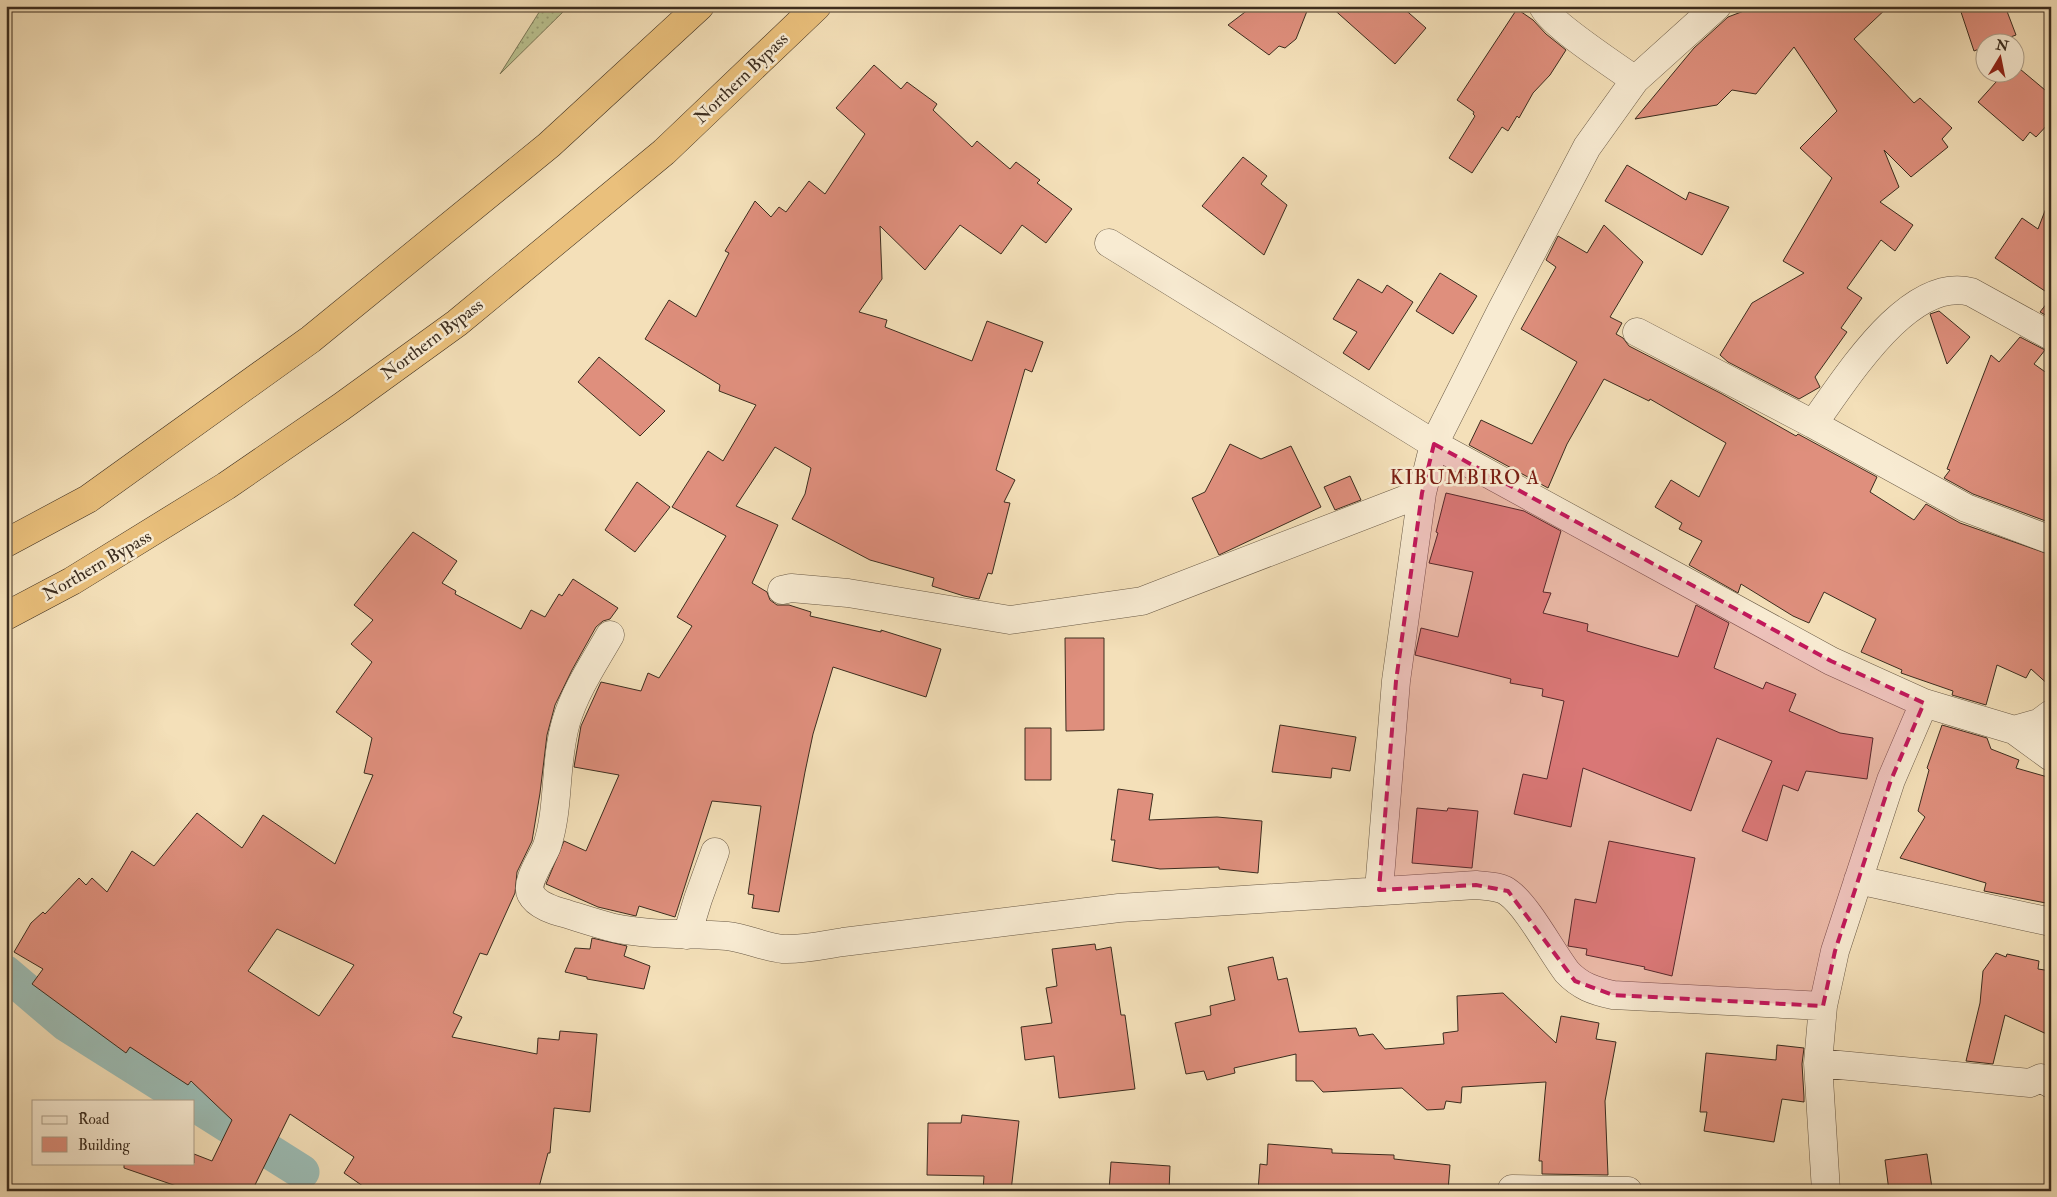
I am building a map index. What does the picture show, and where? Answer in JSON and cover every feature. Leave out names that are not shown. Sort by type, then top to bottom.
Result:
[{"type":"highway","points":[[6,542],[88,499],[311,339],[549,145],[700,6]]},
{"type":"highway","name":"Northern Bypass","points":[[6,616],[72,581],[226,486],[341,407],[457,323],[664,152],[816,6]]},
{"type":"street","points":[[1543,6],[1545,12],[1560,25],[1635,80]]},
{"type":"street","points":[[1380,890],[1396,681],[1422,493],[1434,444],[1583,155],[1635,80],[1717,6]]},
{"type":"street","points":[[1109,243],[1434,444],[1831,660],[1924,703],[2014,730],[2051,757]]},
{"type":"street","points":[[1813,424],[1855,366],[1886,330],[1914,305],[1946,290],[1959,288],[1971,292],[2051,336]]},
{"type":"street","points":[[1638,332],[1813,424],[1966,508],[2051,540]]},
{"type":"street","points":[[782,590],[791,588],[848,594],[1010,620],[1142,601],[1422,493]]},
{"type":"street","points":[[610,635],[582,683],[566,722],[558,758],[552,828],[540,864],[532,877],[529,888],[532,896],[551,909],[594,923],[635,931],[730,936],[784,949],[814,947],[1119,908],[1380,890],[1476,885],[1491,886],[1508,892],[1522,905],[1566,972],[1575,981],[1598,992],[1613,995],[1701,1001],[1823,1006]]},
{"type":"street","points":[[1826,1191],[1818,1063],[1823,1006],[1835,951],[1891,780],[1924,703]]},
{"type":"street","points":[[2014,730],[2039,722],[2051,714]]},
{"type":"street","points":[[687,934],[702,885],[715,852]]},
{"type":"street","points":[[1858,880],[2051,922]]},
{"type":"street","points":[[1818,1063],[2030,1084],[2041,1078],[2051,1084]]},
{"type":"street","points":[[1512,1191],[1512,1189],[1628,1191]]},
{"type":"highlighted area","points":[[1434,444],[1831,661],[1924,703],[1891,780],[1835,951],[1823,1006],[1613,995],[1575,981],[1508,891],[1476,885],[1379,890],[1396,681],[1422,493]]},
{"type":"green space","points":[[543,6],[569,6],[500,74]]},
{"type":"building","points":[[1253,6],[1309,6],[1296,39],[1285,48],[1279,46],[1269,55],[1228,25]]},
{"type":"building","points":[[1330,6],[1401,6],[1426,28],[1395,64]]},
{"type":"building","points":[[1757,6],[1889,6],[1854,39],[1914,103],[1920,98],[1952,128],[1942,139],[1948,147],[1911,177],[1884,150],[1899,187],[1880,202],[1913,225],[1895,251],[1881,240],[1847,288],[1862,298],[1841,328],[1847,332],[1815,377],[1820,387],[1799,399],[1728,362],[1720,355],[1752,303],[1804,273],[1783,261],[1832,178],[1800,148],[1837,111],[1794,47],[1756,94],[1732,90],[1717,105],[1635,119],[1694,48],[1728,17]]},
{"type":"building","points":[[1959,6],[2005,6],[2015,32],[1974,32],[1974,51]]},
{"type":"building","points":[[1517,9],[1533,20],[1546,34],[1566,50],[1550,75],[1533,93],[1519,118],[1517,116],[1508,131],[1502,127],[1472,173],[1449,158],[1475,116],[1474,112],[1457,100]]},
{"type":"building","points":[[874,65],[901,89],[907,82],[937,104],[933,110],[972,147],[977,141],[1010,169],[1016,162],[1040,180],[1037,183],[1072,209],[1046,243],[1022,225],[1001,254],[960,225],[925,270],[880,226],[882,279],[859,312],[887,320],[885,327],[972,361],[987,321],[1043,342],[1032,372],[1025,369],[996,470],[1015,480],[1004,502],[1010,503],[992,574],[988,573],[979,599],[964,596],[932,586],[934,578],[870,560],[792,519],[805,494],[811,468],[775,447],[736,506],[778,525],[752,583],[767,592],[770,600],[777,605],[789,605],[811,612],[810,616],[881,632],[881,630],[941,649],[926,697],[833,667],[813,734],[779,912],[752,908],[754,895],[748,894],[761,806],[712,801],[675,917],[639,906],[636,916],[598,907],[546,884],[564,841],[586,851],[619,775],[574,767],[581,726],[601,682],[641,691],[648,673],[659,678],[692,626],[677,617],[726,536],[672,507],[708,451],[723,461],[756,405],[719,391],[720,385],[645,339],[669,300],[696,317],[729,253],[725,251],[755,201],[771,217],[779,207],[786,212],[809,181],[825,194],[865,134],[836,108]]},
{"type":"building","points":[[2024,72],[2051,95],[2051,121],[2036,137],[2030,132],[2023,141],[1978,102],[1996,82],[2024,82]]},
{"type":"building","points":[[1243,157],[1267,176],[1261,184],[1287,205],[1264,255],[1202,206]]},
{"type":"building","points":[[1627,165],[1686,200],[1689,192],[1729,207],[1702,255],[1605,201]]},
{"type":"building","points":[[2048,203],[2051,204],[2051,295],[1995,258],[2022,218],[2038,229]]},
{"type":"building","points":[[1604,225],[1643,262],[1610,317],[1622,323],[1616,334],[1623,338],[1629,346],[1722,394],[1796,436],[1798,434],[1877,477],[1870,492],[1914,520],[1926,504],[1960,523],[2051,555],[2051,687],[2031,669],[2026,678],[1997,665],[1986,705],[1952,695],[1953,691],[1901,673],[1902,670],[1861,652],[1876,619],[1824,592],[1809,623],[1793,616],[1741,584],[1738,593],[1689,565],[1702,541],[1679,529],[1682,523],[1655,507],[1671,480],[1699,497],[1726,443],[1650,399],[1649,401],[1604,379],[1567,444],[1548,488],[1469,445],[1481,420],[1532,444],[1577,362],[1521,329],[1556,267],[1546,260],[1558,236],[1587,253]]},
{"type":"building","points":[[1440,273],[1477,296],[1453,334],[1416,311]]},
{"type":"building","points":[[1358,279],[1382,293],[1387,285],[1413,302],[1369,370],[1343,353],[1357,332],[1333,319]]},
{"type":"building","points":[[2051,298],[2051,318],[2040,312]]},
{"type":"building","points":[[1939,311],[1970,337],[1947,364],[1930,314]]},
{"type":"building","points":[[2020,337],[2045,350],[2034,364],[2051,376],[2051,523],[1973,494],[1944,478],[1950,470],[1947,469],[1991,355],[1999,362]]},
{"type":"building","points":[[599,357],[665,411],[640,436],[578,382]]},
{"type":"building","points":[[1230,444],[1261,459],[1291,446],[1321,507],[1219,555],[1192,498],[1205,492]]},
{"type":"building","points":[[1350,476],[1361,500],[1335,510],[1324,487]]},
{"type":"building","points":[[637,482],[670,507],[635,552],[605,530]]},
{"type":"building","points":[[1446,493],[1524,511],[1561,531],[1543,592],[1551,593],[1543,613],[1588,624],[1587,631],[1678,657],[1696,605],[1729,623],[1714,668],[1763,689],[1766,682],[1796,694],[1789,711],[1840,733],[1873,738],[1867,779],[1806,771],[1798,791],[1783,785],[1767,841],[1742,831],[1772,761],[1717,738],[1691,811],[1583,768],[1571,827],[1514,814],[1523,774],[1547,779],[1564,701],[1542,696],[1543,689],[1510,683],[1511,679],[1415,655],[1421,628],[1458,637],[1473,572],[1429,563],[1438,533],[1436,532]]},
{"type":"building","points":[[413,532],[457,561],[442,583],[456,591],[455,594],[521,629],[531,610],[545,617],[559,594],[562,596],[573,579],[618,608],[610,619],[603,621],[596,627],[555,705],[547,735],[532,841],[517,872],[515,893],[487,955],[480,953],[453,1013],[462,1017],[452,1037],[537,1054],[538,1038],[559,1040],[560,1031],[597,1034],[590,1112],[554,1108],[550,1153],[548,1153],[538,1191],[370,1191],[344,1173],[354,1157],[290,1114],[252,1191],[191,1191],[124,1168],[124,1164],[195,1164],[195,1154],[212,1161],[232,1120],[191,1081],[188,1085],[130,1047],[126,1053],[32,984],[43,969],[14,952],[31,923],[43,912],[45,914],[79,878],[86,885],[92,878],[107,892],[132,851],[154,866],[197,813],[242,848],[263,815],[335,864],[373,775],[364,773],[372,738],[336,712],[372,662],[351,644],[373,620],[354,605]],"holes":[[[277,929],[354,965],[319,1016],[248,971]]]},
{"type":"building","points":[[1065,638],[1104,638],[1104,730],[1066,731]]},
{"type":"building","points":[[1280,725],[1356,737],[1350,771],[1332,768],[1331,778],[1272,772]]},
{"type":"building","points":[[1942,725],[1987,738],[1991,749],[2019,760],[2016,768],[2051,778],[2051,904],[1984,891],[1986,883],[1900,858],[1925,817],[1918,811],[1929,770],[1927,768]]},
{"type":"building","points":[[1025,728],[1051,728],[1051,780],[1025,780]]},
{"type":"building","points":[[1118,789],[1153,794],[1149,820],[1217,817],[1262,821],[1258,873],[1219,869],[1219,867],[1160,869],[1112,861],[1115,840],[1111,840]]},
{"type":"building","points":[[1417,808],[1447,811],[1448,808],[1478,811],[1472,868],[1412,863]]},
{"type":"building","points":[[1609,841],[1695,858],[1672,976],[1644,969],[1645,967],[1586,955],[1587,949],[1568,946],[1575,899],[1596,903]]},
{"type":"building","points":[[592,938],[627,946],[624,956],[650,966],[644,989],[587,979],[587,977],[565,972],[575,948],[590,949]]},
{"type":"building","points":[[1095,944],[1096,950],[1111,947],[1121,1015],[1125,1015],[1135,1089],[1059,1098],[1054,1056],[1025,1060],[1021,1027],[1052,1023],[1046,988],[1057,986],[1052,949]]},
{"type":"building","points":[[1996,953],[2006,957],[2007,954],[2039,961],[2038,969],[2051,971],[2051,1036],[2005,1015],[1993,1064],[1966,1061],[1980,1003],[1983,971]]},
{"type":"building","points":[[1273,957],[1278,980],[1287,978],[1299,1032],[1356,1028],[1359,1036],[1373,1034],[1385,1049],[1444,1044],[1443,1033],[1458,1031],[1457,996],[1503,993],[1556,1043],[1561,1016],[1599,1023],[1596,1039],[1616,1042],[1605,1101],[1608,1175],[1542,1174],[1542,1161],[1539,1161],[1546,1082],[1462,1087],[1461,1103],[1446,1101],[1444,1109],[1427,1110],[1402,1088],[1323,1092],[1313,1081],[1296,1081],[1296,1054],[1234,1068],[1235,1073],[1207,1080],[1204,1071],[1186,1074],[1175,1023],[1211,1015],[1210,1006],[1235,1000],[1228,967]]},
{"type":"building","points":[[1777,1045],[1804,1048],[1802,1064],[1804,1102],[1782,1099],[1774,1142],[1704,1131],[1707,1112],[1700,1112],[1706,1053],[1776,1060]]},
{"type":"building","points":[[962,1115],[1019,1121],[1011,1191],[983,1191],[984,1176],[927,1175],[928,1123],[961,1123]]},
{"type":"building","points":[[1268,1144],[1332,1149],[1332,1153],[1394,1155],[1394,1159],[1450,1165],[1448,1191],[1258,1191],[1260,1164],[1267,1165]]},
{"type":"building","points":[[1927,1154],[1932,1188],[1889,1191],[1885,1160]]},
{"type":"building","points":[[1111,1162],[1170,1166],[1169,1191],[1109,1191]]},
{"type":"waterway","points":[[6,973],[66,1024],[186,1100]]},
{"type":"waterway","points":[[195,1105],[302,1172]]},
{"type":"district","name":"KIBUMBIRO A","points":[[1465,477]]}]
